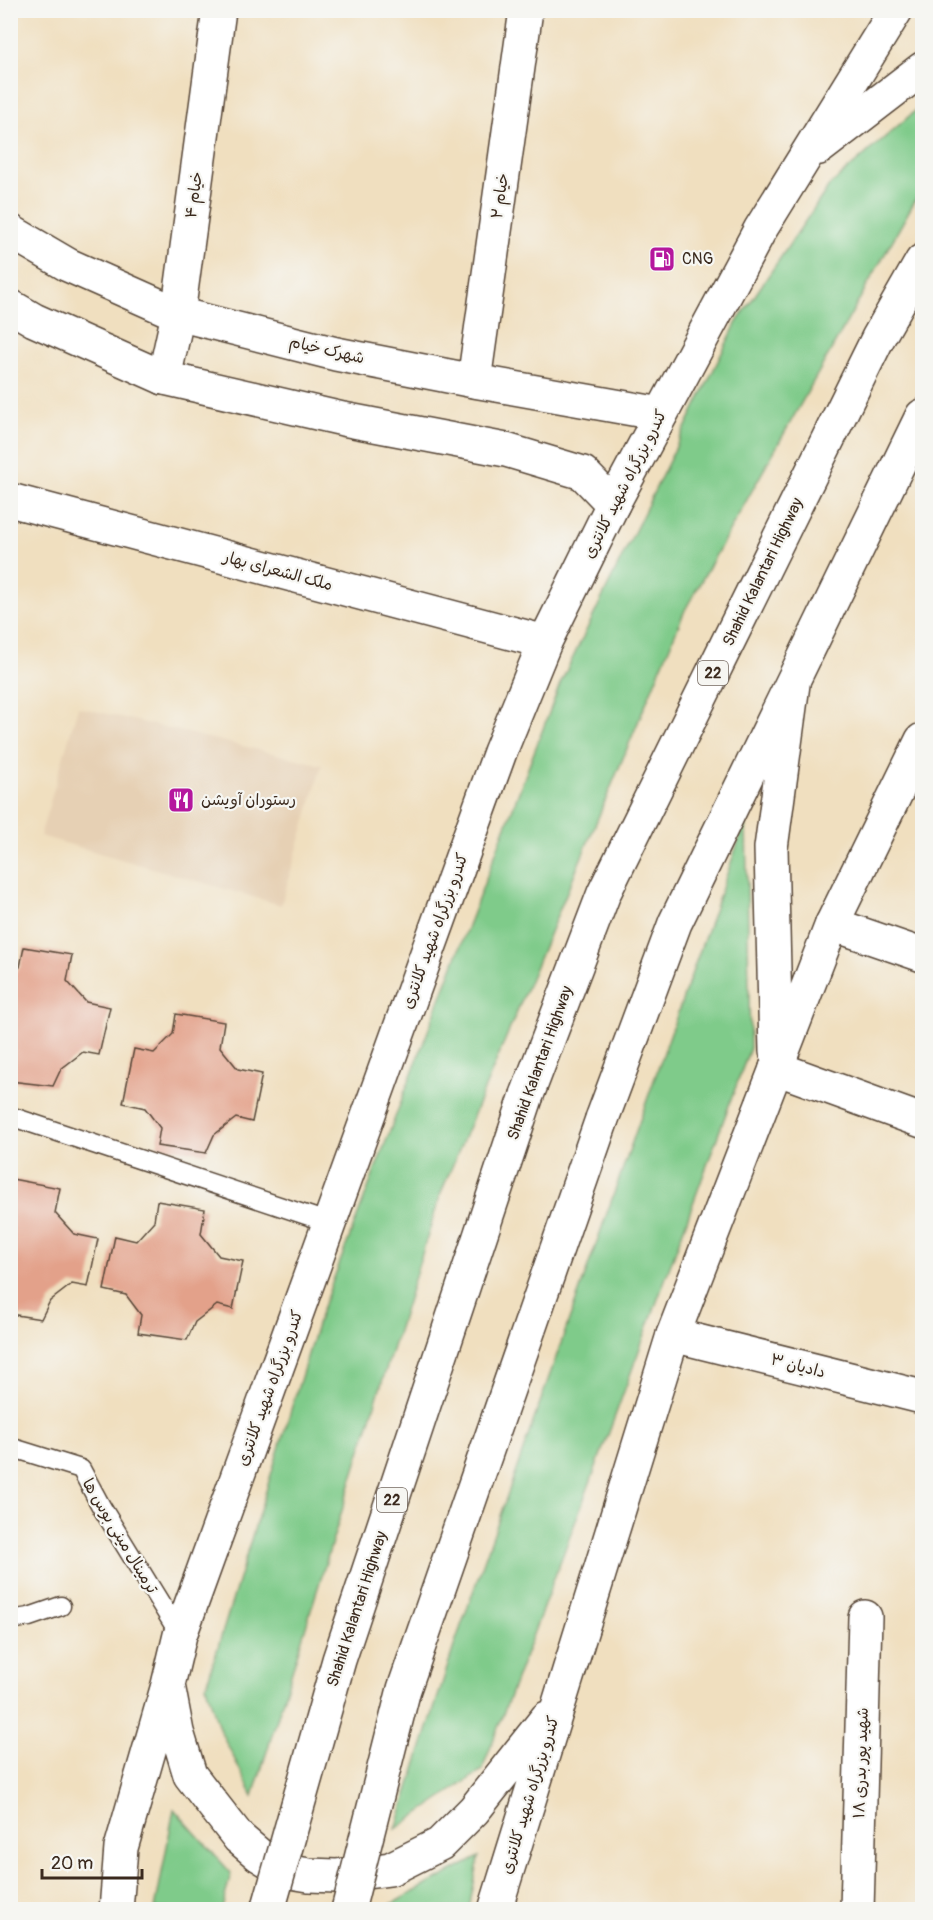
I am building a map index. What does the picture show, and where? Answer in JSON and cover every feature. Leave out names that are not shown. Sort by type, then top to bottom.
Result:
[{"type":"main road","name":"خیام ۴","points":[[164,378],[178,314],[219,10]]},
{"type":"main road","name":"خیام ۲","points":[[474,381],[526,10]]},
{"type":"main road","name":"کندرو بزرگراه شهید کلانتری","points":[[116,1910],[121,1848],[180,1635],[500,752],[545,642],[613,504],[760,230],[896,10]]},
{"type":"main road","points":[[803,161],[922,69]]},
{"type":"main road","name":"شهرک خیام","points":[[10,231],[68,265],[178,314],[336,354],[661,414]]},
{"type":"main road","name":"Shahid Kalantari Highway","points":[[268,1910],[339,1659],[527,1095],[604,893],[878,338],[922,261]]},
{"type":"main road","points":[[10,306],[34,320],[164,378],[343,419],[506,450],[583,473],[613,504]]},
{"type":"main road","points":[[348,1910],[404,1689],[602,1119],[675,922],[922,416]]},
{"type":"main road","name":"ملک الشعرای بهار","points":[[10,500],[545,642]]},
{"type":"main road","points":[[794,680],[771,848],[776,1068],[922,1121]]},
{"type":"main road","name":"کندرو بزرگراه شهید کلانتری","points":[[495,1910],[673,1335],[832,924],[922,740]]},
{"type":"main road","points":[[832,924],[922,955]]},
{"type":"main road","name":"دادیان ۳","points":[[673,1335],[922,1397]]},
{"type":"main road","name":"شهید پور بدری ۱۸","points":[[857,1910],[865,1617]]},
{"type":"main road","points":[[168,1685],[177,1732],[190,1775],[239,1838],[259,1855],[285,1871],[309,1875],[336,1876],[390,1869],[440,1844],[474,1810],[559,1703]]},
{"type":"lane","points":[[10,1116],[330,1223]]},
{"type":"lane","name":"ترمینال مینی بوس ها","points":[[10,1447],[81,1469],[102,1508],[180,1635]]},
{"type":"lane","points":[[10,1620],[29,1617],[61,1606]]},
{"type":"shaded area","name":"رستوران آویشن","points":[[78,707],[322,765],[281,905],[40,836]]},
{"type":"green space","points":[[922,105],[922,188],[685,610],[441,1193],[253,1796],[219,1728],[206,1686],[321,1312],[560,684],[737,322],[829,186]]},
{"type":"green space","points":[[746,820],[750,1048],[482,1770],[396,1829],[455,1643]]},
{"type":"green space","points":[[174,1809],[231,1873],[222,1909],[155,1909]]},
{"type":"green space","points":[[479,1857],[469,1909],[382,1909]]},
{"type":"building","points":[[24,947],[72,955],[67,981],[86,1002],[110,1007],[99,1055],[83,1052],[61,1069],[53,1086],[10,1081],[10,977],[20,967]]},
{"type":"building","points":[[176,1014],[224,1022],[220,1047],[238,1069],[262,1074],[252,1122],[236,1118],[214,1135],[206,1153],[157,1146],[160,1128],[145,1108],[123,1103],[134,1049],[154,1053],[173,1034]]},
{"type":"building","points":[[12,1179],[60,1188],[55,1213],[74,1234],[98,1239],[88,1287],[72,1284],[50,1301],[41,1319],[10,1314],[10,1190]]},
{"type":"building","points":[[157,1201],[205,1209],[201,1234],[219,1256],[243,1261],[233,1309],[217,1305],[195,1322],[187,1340],[138,1333],[141,1315],[126,1295],[104,1290],[115,1236],[136,1241],[154,1221]]},
{"type":"place","name":"CNG","points":[[662,259]]},
{"type":"place","name":"رستوران آویشن","points":[[181,800]]}]
